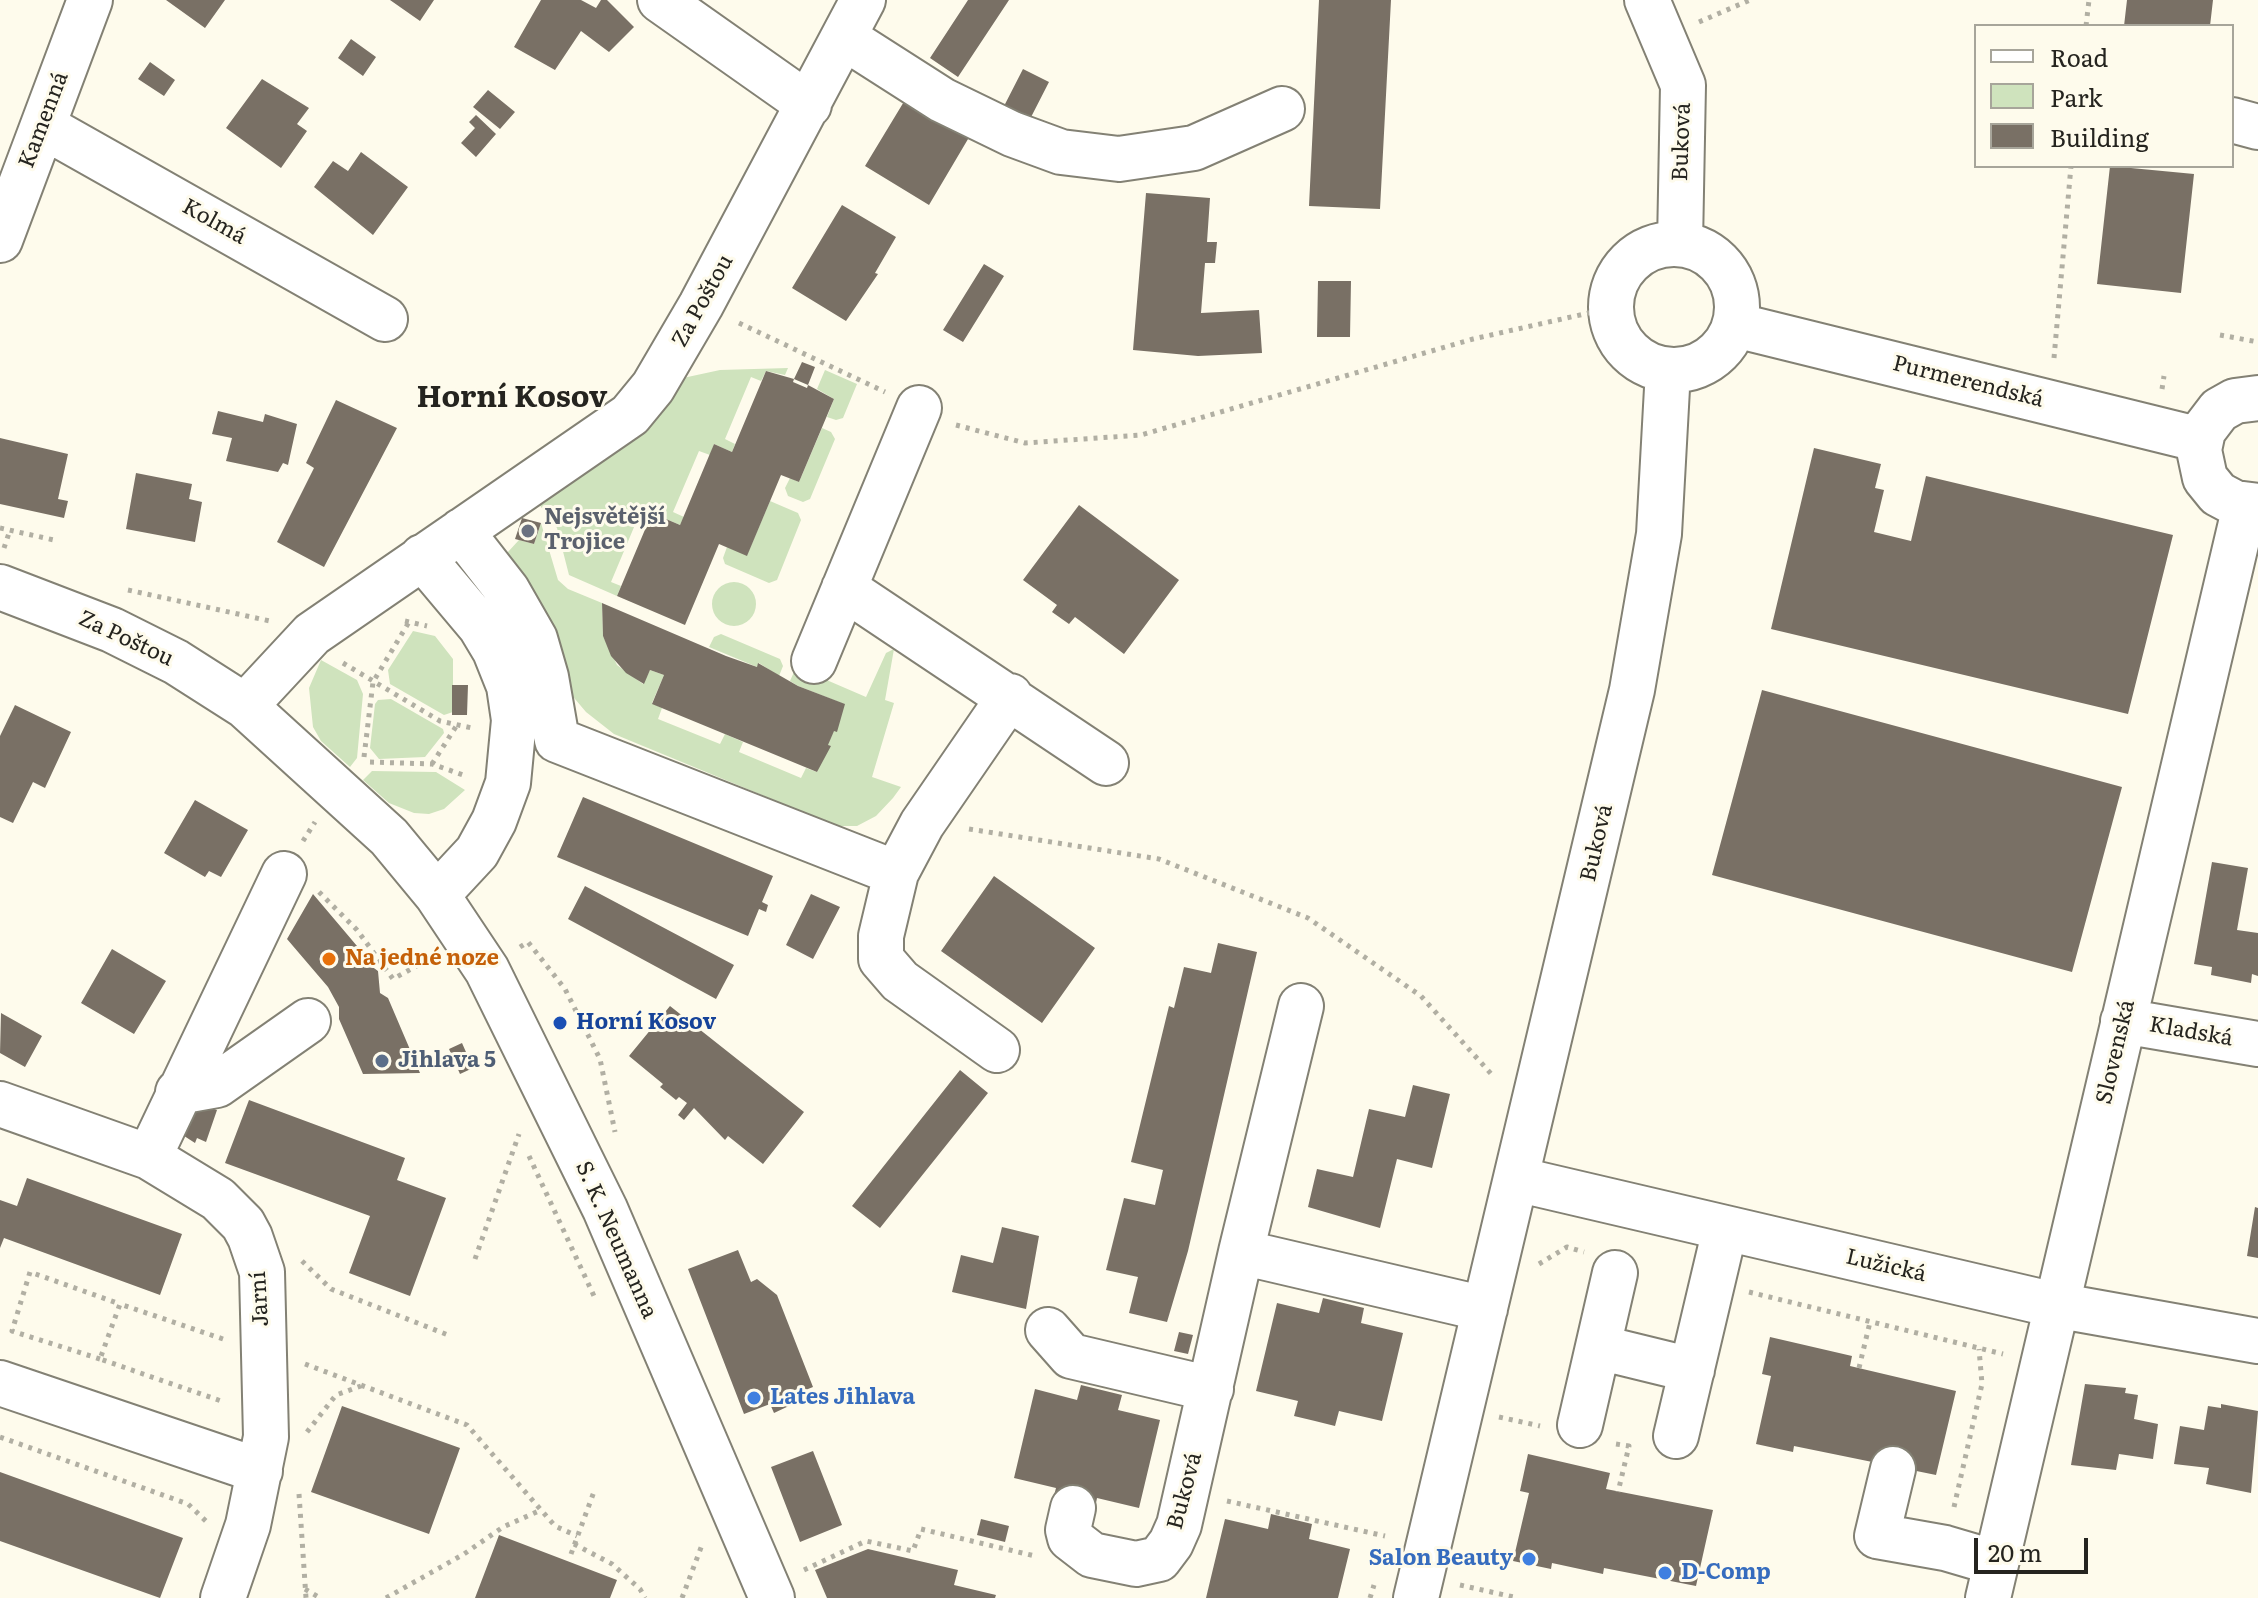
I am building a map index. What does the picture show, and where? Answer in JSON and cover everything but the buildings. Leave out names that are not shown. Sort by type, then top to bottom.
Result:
[{"type":"street","name":"Kamenná","points":[[0,240],[8,190],[43,126],[90,0]]},
{"type":"street","points":[[660,0],[809,105]]},
{"type":"street","name":"Buková","points":[[1656,18],[1684,95],[1680,244]]},
{"type":"street","points":[[854,19],[942,100],[1012,134],[1061,152],[1119,159],[1194,148],[1282,109]]},
{"type":"street","name":"Za Poštou","points":[[245,706],[312,634],[630,415],[653,387],[701,305],[854,19]]},
{"type":"street","points":[[2234,121],[2258,127]]},
{"type":"street","name":"Kolmá","points":[[43,126],[385,319]]},
{"type":"street","points":[[1680,244],[1706,253],[1726,272],[1736,297],[1735,325],[1717,354],[1686,369],[1668,370],[1650,366],[1628,350],[1614,326],[1611,308],[1614,287],[1624,268],[1649,250],[1680,244]]},
{"type":"street","name":"Purmerendská","points":[[1735,325],[2201,440]]},
{"type":"street","name":"Buková","points":[[1416,1598],[1602,827],[1644,630],[1663,493],[1668,370]]},
{"type":"street","points":[[2252,506],[2226,499],[2205,478],[2199,460],[2207,423],[2219,410],[2235,401],[2258,398]]},
{"type":"street","points":[[814,661],[919,408]]},
{"type":"street","name":"Slovenská","points":[[1992,1580],[2123,1021],[2252,506]]},
{"type":"street","points":[[461,531],[507,590],[535,639],[546,677],[557,740],[896,873]]},
{"type":"street","points":[[422,557],[480,626],[509,686],[514,720],[486,784],[494,821],[477,852],[437,895]]},
{"type":"street","name":"Za Poštou","points":[[0,587],[112,630],[176,662],[245,706],[389,837],[437,895]]},
{"type":"street","points":[[844,588],[1106,763]]},
{"type":"street","points":[[997,1050],[900,981],[881,959],[883,917],[896,873],[922,824],[1010,696]]},
{"type":"street","points":[[149,1157],[281,880]]},
{"type":"street","name":"S. K. Neumanna","points":[[437,895],[487,970],[787,1584]]},
{"type":"street","name":"Buková","points":[[1073,1508],[1068,1530],[1077,1547],[1092,1555],[1136,1564],[1159,1559],[1179,1525],[1301,1006]]},
{"type":"street","points":[[178,1092],[217,1085],[308,1021]]},
{"type":"street","name":"Kladská","points":[[2123,1021],[2258,1044]]},
{"type":"street","name":"Jarní","points":[[0,1104],[149,1157],[218,1199],[243,1224],[250,1237],[262,1272],[266,1437],[279,1475],[248,1525],[223,1598]]},
{"type":"street","name":"Lužická","points":[[1516,1179],[2055,1305],[2258,1341]]},
{"type":"street","points":[[1676,1436],[1725,1229]]},
{"type":"street","points":[[1241,1252],[1485,1309]]},
{"type":"street","points":[[1580,1425],[1615,1273]]},
{"type":"street","points":[[1048,1330],[1071,1356],[1211,1389]]},
{"type":"street","points":[[1598,1347],[1692,1370]]},
{"type":"street","points":[[0,1383],[279,1475]]},
{"type":"street","points":[[1893,1469],[1877,1536],[1945,1548],[1992,1580]]},
{"type":"path","points":[[1656,18],[1750,0]]},
{"type":"path","points":[[2086,24],[2089,0]]},
{"type":"path","points":[[2054,358],[2071,168]]},
{"type":"path","points":[[701,305],[919,408],[992,437],[1025,443],[1141,435],[1473,339],[1611,308]]},
{"type":"path","points":[[2220,335],[2258,342]]},
{"type":"path","points":[[0,528],[54,540]]},
{"type":"path","points":[[124,589],[278,623],[312,634],[346,666],[440,721],[477,729]]},
{"type":"path","points":[[394,622],[409,621],[434,629]]},
{"type":"path","points":[[474,741],[477,729],[475,717]]},
{"type":"path","points":[[432,764],[457,725]]},
{"type":"path","points":[[364,762],[432,764],[486,784]]},
{"type":"path","points":[[469,765],[486,784]]},
{"type":"path","points":[[317,819],[327,830]]},
{"type":"path","points":[[922,824],[1159,859],[1308,918],[1421,996],[1494,1077]]},
{"type":"path","points":[[281,880],[316,889],[348,919],[393,979],[432,957]]},
{"type":"path","points":[[425,945],[439,969]]},
{"type":"path","points":[[512,1119],[597,1302]]},
{"type":"path","points":[[475,1259],[519,1134]]},
{"type":"path","points":[[226,1403],[12,1331],[30,1272],[234,1343]]},
{"type":"path","points":[[100,1359],[120,1304]]},
{"type":"path","points":[[1859,1368],[1870,1322]]},
{"type":"path","points":[[1945,1548],[1982,1384],[1979,1348]]},
{"type":"path","points":[[291,1359],[467,1425],[555,1526],[577,1536]]},
{"type":"path","points":[[303,1438],[336,1395],[362,1385]]},
{"type":"path","points":[[0,1437],[188,1504],[216,1533]]},
{"type":"path","points":[[279,1475],[306,1598]]},
{"type":"path","points":[[571,1554],[595,1489]]},
{"type":"path","points":[[1218,1503],[1230,1500],[1385,1536]]},
{"type":"path","points":[[386,1598],[464,1554],[503,1527],[541,1510]]},
{"type":"path","points":[[787,1584],[866,1541],[913,1551],[921,1529],[1044,1559]]},
{"type":"path","points":[[696,1530],[707,1558]]},
{"type":"path","points":[[574,1544],[612,1564],[640,1589],[645,1598]]},
{"type":"path","points":[[682,1598],[702,1545]]},
{"type":"path","points":[[1456,1584],[1518,1598]]},
{"type":"path","points":[[305,1589],[320,1598]]},
{"type":"green space","points":[[788,368],[785,375],[766,371],[761,381],[751,377],[725,439],[735,444],[732,452],[714,444],[710,455],[699,451],[673,512],[684,517],[680,525],[652,513],[647,524],[637,520],[611,582],[621,586],[617,596],[569,575],[557,528],[535,499],[683,378],[720,370]]},
{"type":"green space","points":[[825,370],[857,384],[843,418],[836,420],[827,417],[834,399],[817,389]]},
{"type":"green space","points":[[822,428],[831,432],[835,439],[810,499],[803,502],[788,496],[785,488],[790,478],[799,482]]},
{"type":"green space","points":[[770,501],[798,513],[801,520],[777,580],[769,583],[725,564],[723,558],[727,547],[747,555]]},
{"type":"green space","points":[[541,523],[558,580],[568,589],[602,603],[603,636],[617,665],[643,684],[650,670],[664,675],[652,703],[662,708],[658,719],[720,744],[725,734],[743,742],[739,752],[801,778],[806,768],[817,772],[844,704],[790,681],[794,672],[801,669],[866,697],[886,653],[894,649],[885,700],[894,703],[872,777],[901,787],[893,798],[876,816],[857,826],[837,826],[614,734],[586,712],[564,686],[557,653],[507,553],[519,540],[534,544]]},
{"type":"green space","points":[[734,582],[749,589],[756,604],[749,619],[734,626],[719,619],[712,604],[719,589]]},
{"type":"green space","points":[[413,631],[435,636],[453,659],[453,712],[444,715],[390,684],[388,670]]},
{"type":"green space","points":[[721,634],[780,659],[783,666],[779,676],[759,663],[757,667],[709,647],[714,637]]},
{"type":"green space","points":[[321,660],[357,680],[363,694],[357,758],[350,767],[321,741],[313,727],[309,688]]},
{"type":"green space","points":[[391,699],[443,729],[444,733],[425,757],[379,759],[370,748],[375,704],[378,700]]},
{"type":"green space","points":[[372,771],[436,772],[465,790],[444,809],[429,814],[414,813],[389,803],[363,780]]},
{"type":"place","name":"Nejsvětější Trojice","points":[[528,531]]},
{"type":"place","name":"Na jedné noze","points":[[329,959]]},
{"type":"place","name":"Horní Kosov","points":[[560,1023]]},
{"type":"place","name":"Jihlava 5","points":[[382,1061]]},
{"type":"place","name":"Lates Jihlava","points":[[754,1398]]},
{"type":"place","name":"Salon Beauty","points":[[1529,1559]]},
{"type":"place","name":"D-Comp","points":[[1665,1573]]},
{"type":"district","name":"Horní Kosov","points":[[512,398]]}]
